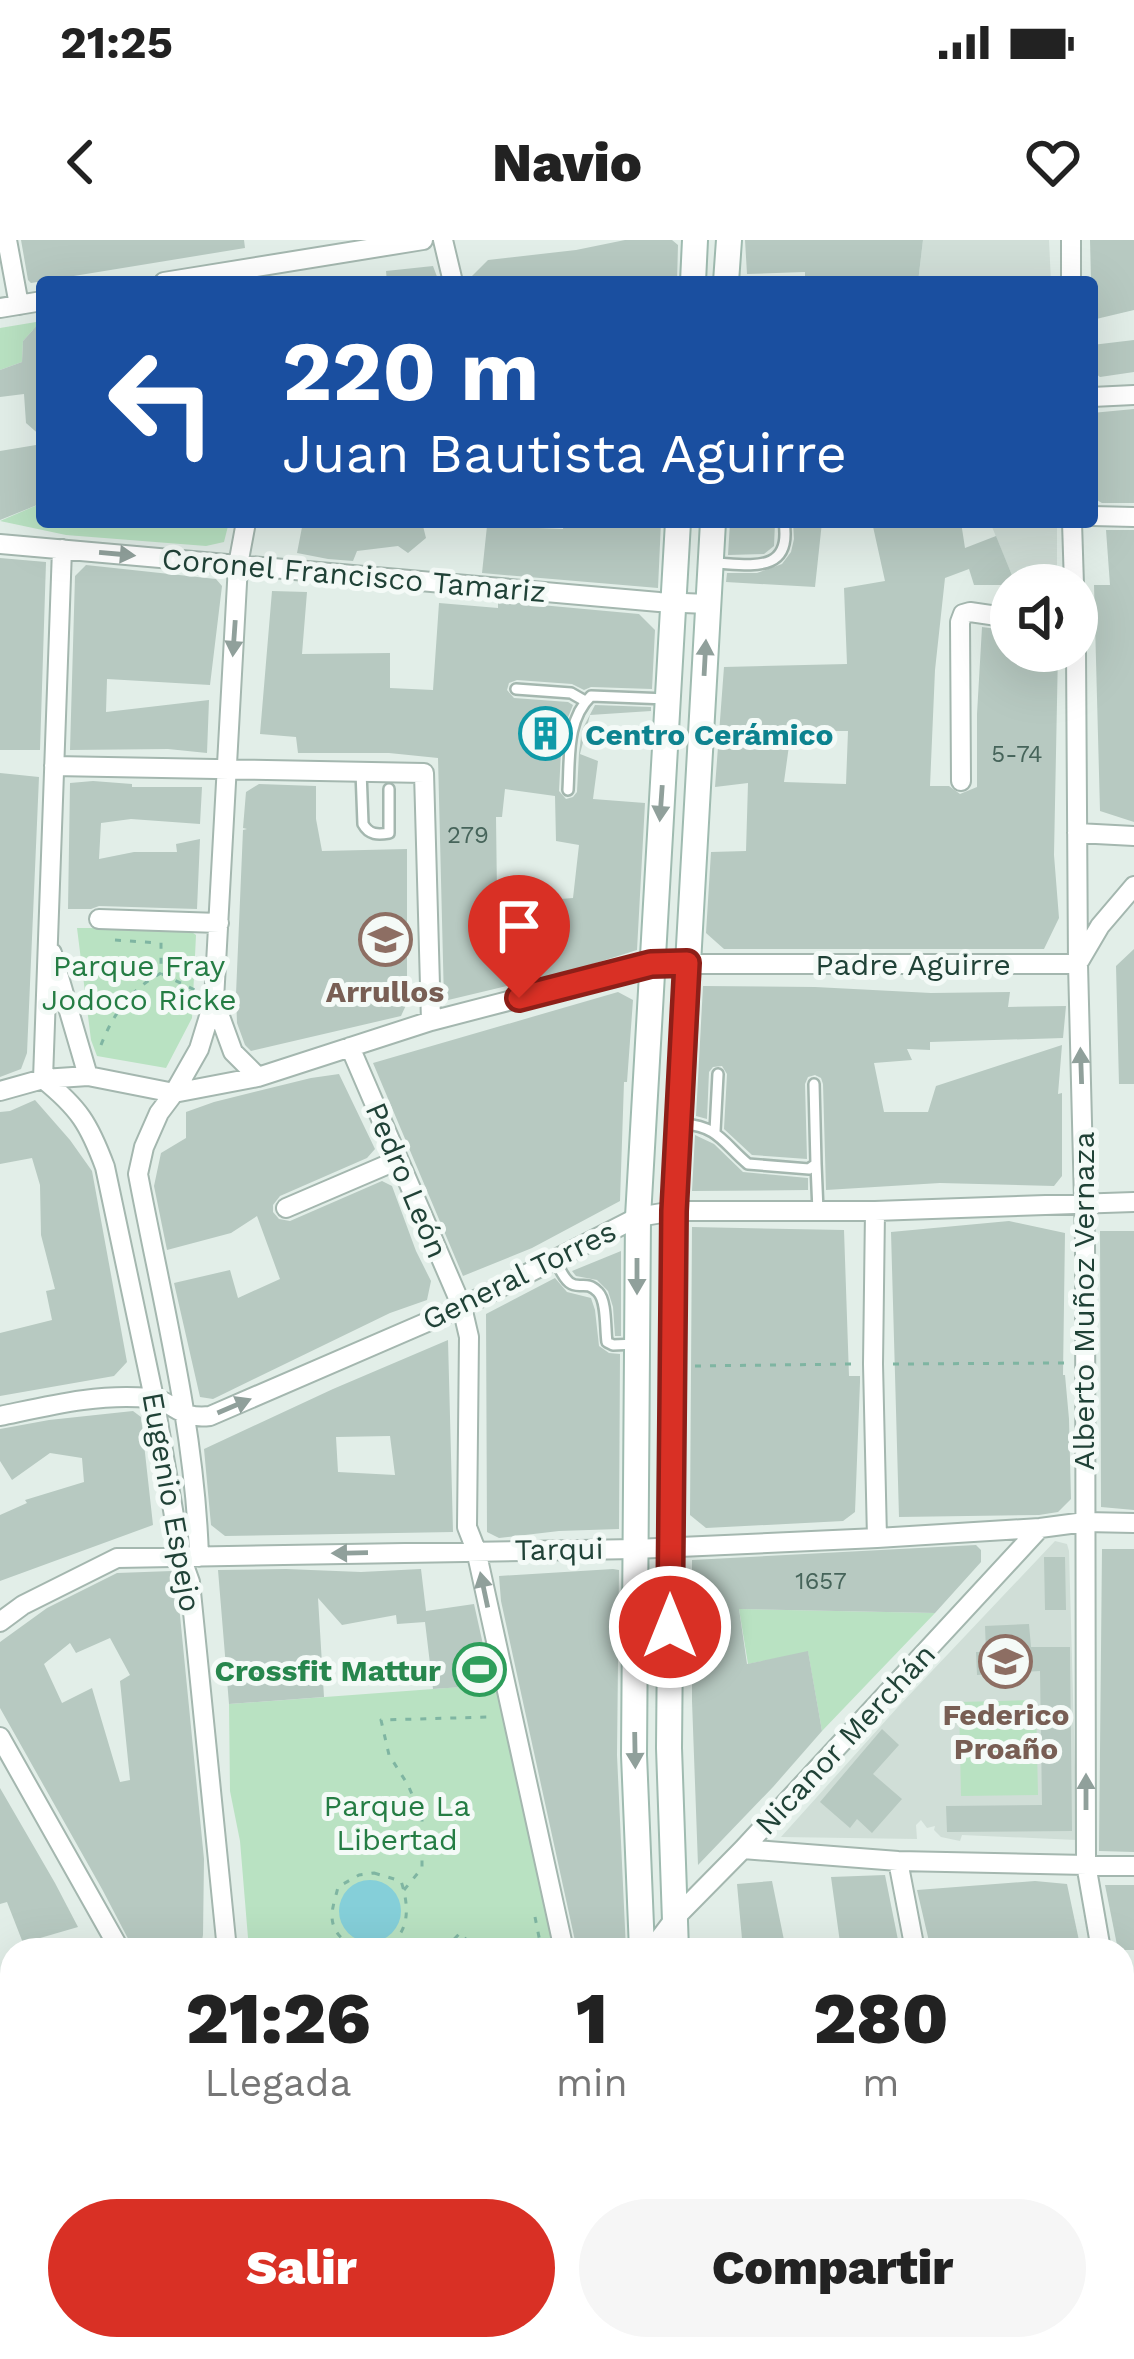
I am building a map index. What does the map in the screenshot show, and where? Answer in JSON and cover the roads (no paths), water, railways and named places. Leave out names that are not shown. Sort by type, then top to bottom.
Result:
[{"type":"main road","points":[[692,276],[695,240]]},
{"type":"main road","points":[[726,276],[729,240]]},
{"type":"main road","points":[[645,1938],[634,1755],[638,1217],[678,528]]},
{"type":"main road","points":[[676,1938],[669,1748],[674,1211],[712,528]]},
{"type":"street","points":[[7,240],[9,306]]},
{"type":"street","points":[[201,276],[295,261],[339,246],[423,240]]},
{"type":"street","points":[[443,240],[451,276]]},
{"type":"street","points":[[1071,240],[1071,276]]},
{"type":"street","points":[[292,276],[295,261]]},
{"type":"street","points":[[1098,397],[1134,395]]},
{"type":"street","points":[[1098,516],[1134,517]]},
{"type":"street","name":"Eugenio Espejo","points":[[225,1938],[190,1582],[198,1519],[186,1417],[138,1174],[159,1113],[199,1049],[214,1000],[238,566],[245,528]]},
{"type":"street","points":[[1072,528],[1073,564]]},
{"type":"street","name":"Coronel Francisco Tamariz","points":[[0,544],[708,604]]},
{"type":"street","points":[[43,1079],[62,549]]},
{"type":"street","points":[[961,781],[960,622],[963,614],[974,611],[990,614]]},
{"type":"street","name":"Alberto Muñoz Vernaza","points":[[1076,672],[1085,1203],[1086,1864],[1099,1938]]},
{"type":"street","points":[[54,766],[424,773],[431,1021]]},
{"type":"street","points":[[1077,833],[1134,836]]},
{"type":"street","points":[[1078,964],[1100,926],[1134,886]]},
{"type":"street","points":[[99,919],[219,923]]},
{"type":"street","points":[[46,932],[88,1076]]},
{"type":"street","name":"Padre Aguirre","points":[[174,1093],[258,1077],[431,1021],[651,964],[1078,964]]},
{"type":"street","name":"Eugenio Espejo","points":[[214,1000],[232,1052],[258,1077]]},
{"type":"street","name":"Pedro León","points":[[350,1047],[462,1307],[469,1337],[467,1527],[476,1550],[561,1938]]},
{"type":"street","points":[[0,1091],[43,1079],[88,1076],[174,1093]]},
{"type":"street","name":"Eugenio Espejo","points":[[43,1079],[70,1101],[92,1130],[105,1167],[190,1557]]},
{"type":"street","points":[[286,1208],[398,1160]]},
{"type":"street","name":"General Torres","points":[[186,1417],[210,1416],[462,1307],[638,1217],[674,1211],[875,1211],[1134,1202]]},
{"type":"street","points":[[875,1211],[877,1538]]},
{"type":"street","points":[[0,1415],[70,1402],[154,1398],[186,1417]]},
{"type":"street","name":"Tarqui","points":[[0,1622],[23,1605],[117,1558],[635,1549],[1134,1523]]},
{"type":"street","name":"Nicanor Merchán","points":[[657,1938],[1040,1528]]},
{"type":"street","points":[[0,1737],[113,1938]]},
{"type":"street","points":[[743,1849],[898,1861],[1134,1866]]},
{"type":"street","points":[[898,1861],[912,1938]]},
{"type":"lane","points":[[710,563],[778,560],[785,549],[784,528]]},
{"type":"lane","points":[[515,689],[571,693],[585,701]]},
{"type":"lane","points":[[568,790],[572,724],[580,705],[591,696],[604,695],[668,699]]},
{"type":"lane","points":[[361,770],[363,824],[375,834],[389,832],[389,789]]},
{"type":"lane","points":[[715,1131],[718,1074]]},
{"type":"lane","points":[[814,1084],[818,1210]]},
{"type":"lane","points":[[678,1124],[715,1131],[748,1164],[793,1169],[817,1164]]},
{"type":"lane","points":[[555,1258],[563,1280],[589,1287],[602,1299],[607,1342],[637,1344]]},
{"type":"water","points":[[358,1882],[382,1882],[399,1899],[399,1923],[385,1938],[355,1938],[341,1923],[341,1899]]},
{"type":"place","name":"Centro Cerámico","points":[[546,734]]},
{"type":"place","name":"Arrullos","points":[[385,939]]},
{"type":"place","name":"Federico Proaño","points":[[1006,1662]]},
{"type":"place","name":"Crossfit Mattur","points":[[480,1670]]},
{"type":"park label","name":"Parque Fray Jodoco Ricke","points":[[139,982]]},
{"type":"park label","name":"Parque La Libertad","points":[[397,1822]]}]
